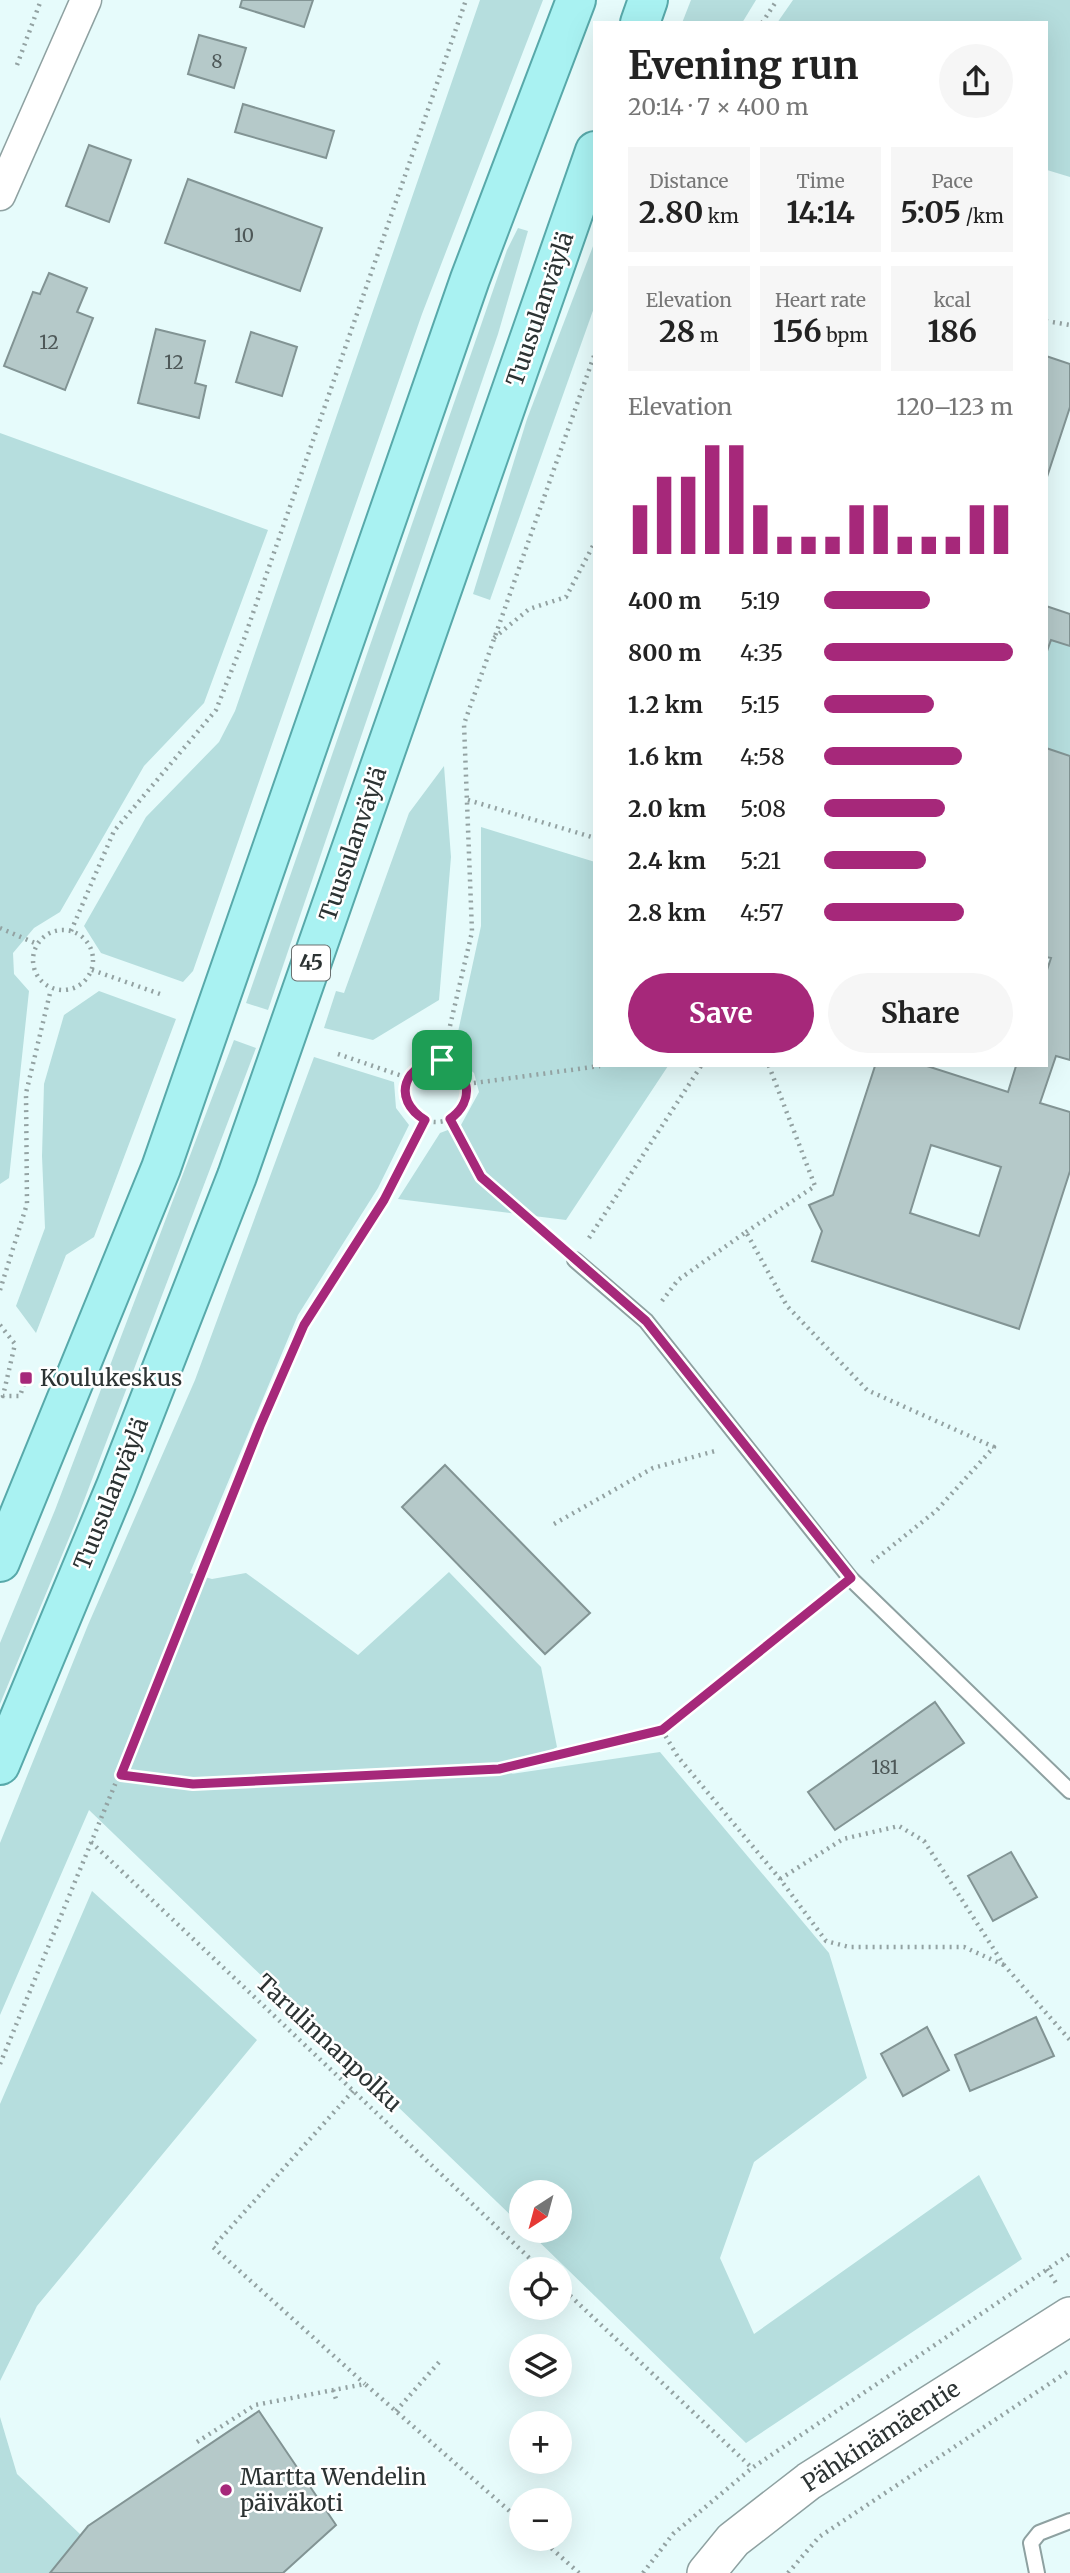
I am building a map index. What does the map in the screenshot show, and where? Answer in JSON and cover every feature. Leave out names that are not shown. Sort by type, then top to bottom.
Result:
[{"type":"main road","points":[[0,1562],[161,1168],[470,279],[576,0]]},
{"type":"main road","points":[[641,21],[648,0]]},
{"type":"main road","name":"Tuusulanväylä","points":[[0,1765],[116,1486],[237,1176],[593,157]]},
{"type":"street","points":[[0,195],[86,0]]},
{"type":"street","name":"Pähkinämäentie","points":[[706,2573],[733,2540],[809,2481],[1070,2316]]},
{"type":"lane","points":[[575,1260],[646,1321],[851,1578],[1070,1791]]},
{"type":"lane","points":[[1037,2573],[1031,2543],[1039,2533],[1070,2521]]},
{"type":"path","points":[[12,77],[41,0]]},
{"type":"path","points":[[71,931],[114,831],[216,710],[244,639],[466,0]]},
{"type":"path","points":[[763,21],[777,0]]},
{"type":"path","points":[[1048,321],[1070,325]]},
{"type":"path","points":[[442,1060],[472,932],[464,724],[593,359]]},
{"type":"path","points":[[494,638],[529,609],[566,597],[593,546]]},
{"type":"path","points":[[468,800],[593,837]]},
{"type":"path","points":[[0,928],[37,944]]},
{"type":"path","points":[[56,930],[71,931],[90,945],[92,970],[87,979],[75,989],[51,989],[43,983],[33,968],[32,958],[37,944],[56,930]]},
{"type":"path","points":[[92,970],[160,994]]},
{"type":"path","points":[[0,1290],[27,1204],[26,1093],[51,989]]},
{"type":"path","points":[[338,1054],[408,1078]]},
{"type":"path","points":[[442,1060],[459,1069],[467,1084],[464,1105],[450,1119],[425,1120],[408,1105],[408,1078],[414,1069],[426,1061],[442,1060]]},
{"type":"path","points":[[467,1084],[593,1067]]},
{"type":"path","points":[[450,1119],[481,1177],[575,1260],[700,1067]]},
{"type":"path","points":[[646,1321],[678,1280],[815,1186],[769,1067]]},
{"type":"path","points":[[0,2064],[121,1775],[260,1426],[304,1325],[384,1200],[425,1120]]},
{"type":"path","points":[[121,1775],[193,1784],[499,1769],[662,1730],[936,1511],[993,1447],[867,1390],[787,1306],[746,1232]]},
{"type":"path","points":[[0,1325],[15,1344],[3,1396],[20,1396],[26,1378]]},
{"type":"path","points":[[554,1524],[653,1468],[715,1451],[751,1452]]},
{"type":"path","points":[[662,1730],[678,1757],[780,1880],[826,1941],[849,1947],[964,1947],[1004,1965]]},
{"type":"path","points":[[780,1880],[843,1839],[899,1826],[924,1841],[1004,1965],[1070,2040]]},
{"type":"path","name":"Tarulinnanpolku","points":[[91,1842],[528,2257]]},
{"type":"path","points":[[353,2091],[213,2246],[509,2511]]},
{"type":"path","points":[[643,2573],[673,2534],[752,2468],[1070,2254]]},
{"type":"path","points":[[572,2298],[752,2468]]},
{"type":"path","points":[[396,2411],[440,2361]]},
{"type":"path","points":[[788,2573],[819,2537],[1070,2371]]},
{"type":"path","points":[[197,2442],[255,2404],[365,2384]]},
{"type":"path","points":[[333,2390],[337,2402]]},
{"type":"path","points":[[554,2551],[579,2573]]},
{"type":"shaded area","points":[[480,0],[543,0],[422,314],[193,971],[183,982],[101,953],[84,926],[146,817],[219,742],[235,711]]},
{"type":"shaded area","points":[[691,0],[756,0],[743,21],[683,21]]},
{"type":"shaded area","points":[[793,0],[1070,0],[1070,177],[1048,170],[1048,21],[778,21]]},
{"type":"shaded area","points":[[518,228],[528,231],[498,334],[268,1010],[246,1003],[507,250]]},
{"type":"shaded area","points":[[593,246],[593,311],[490,600],[473,594],[527,419]]},
{"type":"shaded area","points":[[0,433],[268,530],[204,703],[144,766],[60,912],[34,928],[13,953],[14,974],[29,991],[9,1178],[0,1184]]},
{"type":"shaded area","points":[[1051,640],[1070,646],[1070,756],[1048,748],[1048,648]]},
{"type":"shaded area","points":[[444,766],[451,857],[439,1000],[373,1040],[324,1028],[336,991],[344,993],[409,813]]},
{"type":"shaded area","points":[[481,827],[593,861],[593,1067],[667,1067],[566,1220],[398,1199],[440,1133],[461,1125],[479,1092],[474,1073],[453,1055],[481,926]]},
{"type":"shaded area","points":[[99,991],[176,1019],[94,1237],[66,1255],[36,1333],[16,1306],[45,1228],[42,1156],[44,1084],[64,1015]]},
{"type":"shaded area","points":[[234,1040],[256,1048],[77,1519],[0,1704],[0,1643],[55,1510]]},
{"type":"shaded area","points":[[314,1057],[394,1082],[396,1108],[409,1125],[378,1188],[298,1315],[190,1573],[212,1579],[246,1573],[358,1655],[449,1572],[541,1667],[557,1747],[511,1774],[660,1752],[829,1953],[867,2078],[754,2162],[720,2258],[754,2334],[979,2175],[1022,2259],[746,2443],[572,2274],[572,2257],[555,2257],[541,2244],[572,2244],[572,2180],[509,2180],[509,2213],[89,1810],[0,2015],[0,1843],[88,1625],[195,1380]]},
{"type":"shaded area","points":[[92,1891],[257,2040],[37,2306],[0,2381],[0,2104]]},
{"type":"shaded area","points":[[0,2417],[17,2474],[81,2535],[50,2573],[0,2573]]},
{"type":"building","points":[[242,0],[313,0],[304,27],[240,7]]},
{"type":"building","points":[[199,35],[246,48],[234,88],[188,74]]},
{"type":"building","points":[[243,104],[334,131],[326,158],[235,132]]},
{"type":"building","points":[[89,145],[131,160],[109,222],[66,206]]},
{"type":"building","points":[[188,179],[322,228],[300,291],[165,243]]},
{"type":"building","points":[[49,273],[87,288],[77,312],[93,318],[65,390],[4,366],[33,292],[40,294]]},
{"type":"building","points":[[156,329],[205,341],[195,383],[206,386],[199,418],[138,403]]},
{"type":"building","points":[[251,332],[297,347],[282,396],[236,382]]},
{"type":"building","points":[[1048,357],[1070,364],[1070,407],[1048,474]]},
{"type":"building","points":[[1048,607],[1070,614],[1070,646],[1051,640],[1048,648]]},
{"type":"building","points":[[1048,749],[1070,756],[1070,1060],[1056,1056],[1040,1103],[1070,1112],[1070,1171],[1019,1329],[812,1261],[822,1231],[809,1205],[833,1195],[875,1067],[930,1067],[1008,1092],[1016,1067],[1048,1067],[1048,967],[1051,958],[1048,957]],"holes":[[[931,1145],[1001,1167],[979,1236],[910,1213]]]},
{"type":"building","points":[[445,1465],[590,1613],[545,1654],[402,1507]]},
{"type":"building","points":[[935,1702],[964,1743],[835,1830],[808,1792]]},
{"type":"building","points":[[1011,1852],[1037,1897],[993,1921],[968,1876]]},
{"type":"building","points":[[1036,2017],[1054,2056],[970,2091],[955,2055]]},
{"type":"building","points":[[927,2027],[949,2070],[903,2096],[881,2054]]},
{"type":"building","name":"Martta Wendelin päiväkoti","points":[[259,2411],[336,2525],[283,2573],[50,2573],[88,2526]]},
{"type":"place","name":"Koulukeskus","points":[[26,1378]]},
{"type":"place","name":"Martta Wendelin päiväkoti","points":[[226,2490]]},
{"type":"route","points":[[442,1060],[459,1069],[467,1084],[464,1105],[450,1119],[481,1177],[646,1321],[851,1578],[662,1730],[499,1769],[193,1784],[121,1775],[260,1426],[304,1325],[384,1200],[425,1120],[415,1114],[408,1105],[408,1078],[414,1069],[426,1061],[442,1060]]}]
